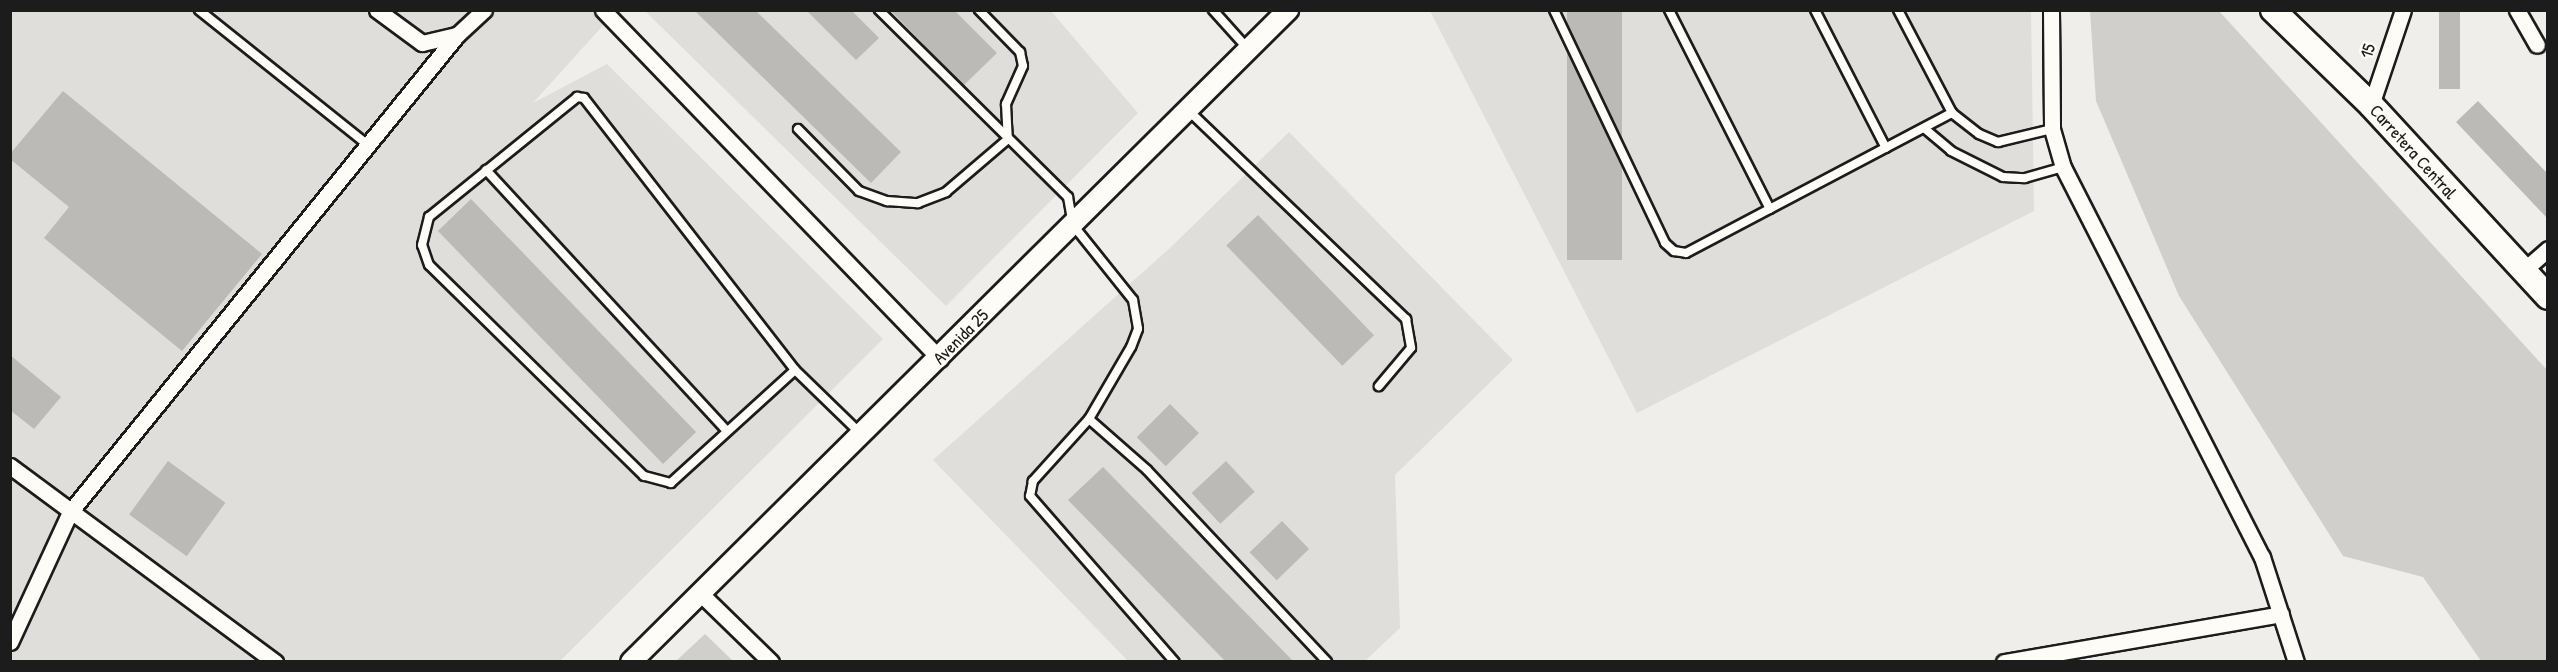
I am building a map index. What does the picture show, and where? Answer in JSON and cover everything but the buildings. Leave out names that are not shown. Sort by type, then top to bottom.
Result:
[{"type":"main road","name":"Carretera Central","points":[[2273,10],[2371,105],[2547,297]]},
{"type":"street","points":[[377,10],[422,43],[457,35]]},
{"type":"street","points":[[10,642],[70,512],[457,35],[484,10]]},
{"type":"street","points":[[603,10],[939,359]]},
{"type":"street","name":"Avenida 25","points":[[631,662],[939,359],[1288,10]]},
{"type":"street","points":[[2051,10],[2052,129],[2062,167],[2262,557],[2296,662]]},
{"type":"street","name":"15","points":[[2371,105],[2403,10]]},
{"type":"street","points":[[2517,10],[2537,45]]},
{"type":"street","points":[[2524,270],[2547,249]]},
{"type":"street","points":[[10,466],[275,662]]},
{"type":"street","points":[[700,593],[771,662]]},
{"type":"street","points":[[2004,662],[2281,614]]},
{"type":"lane","points":[[199,10],[368,145]]},
{"type":"lane","points":[[879,10],[1068,197],[1073,225],[1123,284],[1137,315],[1138,329],[1131,347],[1089,418],[1033,481],[1030,496],[1175,662]]},
{"type":"lane","points":[[979,10],[1020,52],[1023,66],[1006,104],[1008,140]]},
{"type":"lane","points":[[1213,10],[1249,50]]},
{"type":"lane","points":[[1554,10],[1665,243],[1674,252],[1686,254],[1952,113]]},
{"type":"lane","points":[[1669,10],[1770,209]]},
{"type":"lane","points":[[1815,10],[1886,148]]},
{"type":"lane","points":[[1898,10],[1952,113],[1978,134],[1998,142],[2052,129]]},
{"type":"lane","points":[[795,370],[671,483],[645,476],[429,265],[422,245],[429,217],[577,97],[584,98],[795,370],[862,435]]},
{"type":"lane","points":[[1188,110],[1406,319],[1411,348],[1379,386]]},
{"type":"lane","points":[[1924,128],[1951,151],[2004,177],[2025,178],[2062,167]]},
{"type":"lane","points":[[798,129],[859,191],[897,202],[918,203],[946,192],[1008,140]]},
{"type":"lane","points":[[486,170],[727,431]]},
{"type":"lane","points":[[1089,418],[1147,470],[1327,662]]},
{"type":"shaded area","points":[[10,11],[616,11],[533,103],[607,64],[883,339],[560,661],[11,661]]},
{"type":"shaded area","points":[[645,11],[1051,11],[1138,113],[946,306]]},
{"type":"shaded area","points":[[1430,11],[2031,11],[2034,211],[1637,413]]},
{"type":"shaded area","points":[[2090,11],[2219,11],[2547,370],[2547,661],[2481,661],[2423,577],[2343,556],[2179,296],[2096,101]]},
{"type":"shaded area","points":[[1289,132],[1513,360],[1395,475],[1400,628],[1365,661],[1128,661],[933,460],[1171,247]]},
{"type":"shaded area","points":[[705,634],[733,661],[676,661]]}]
